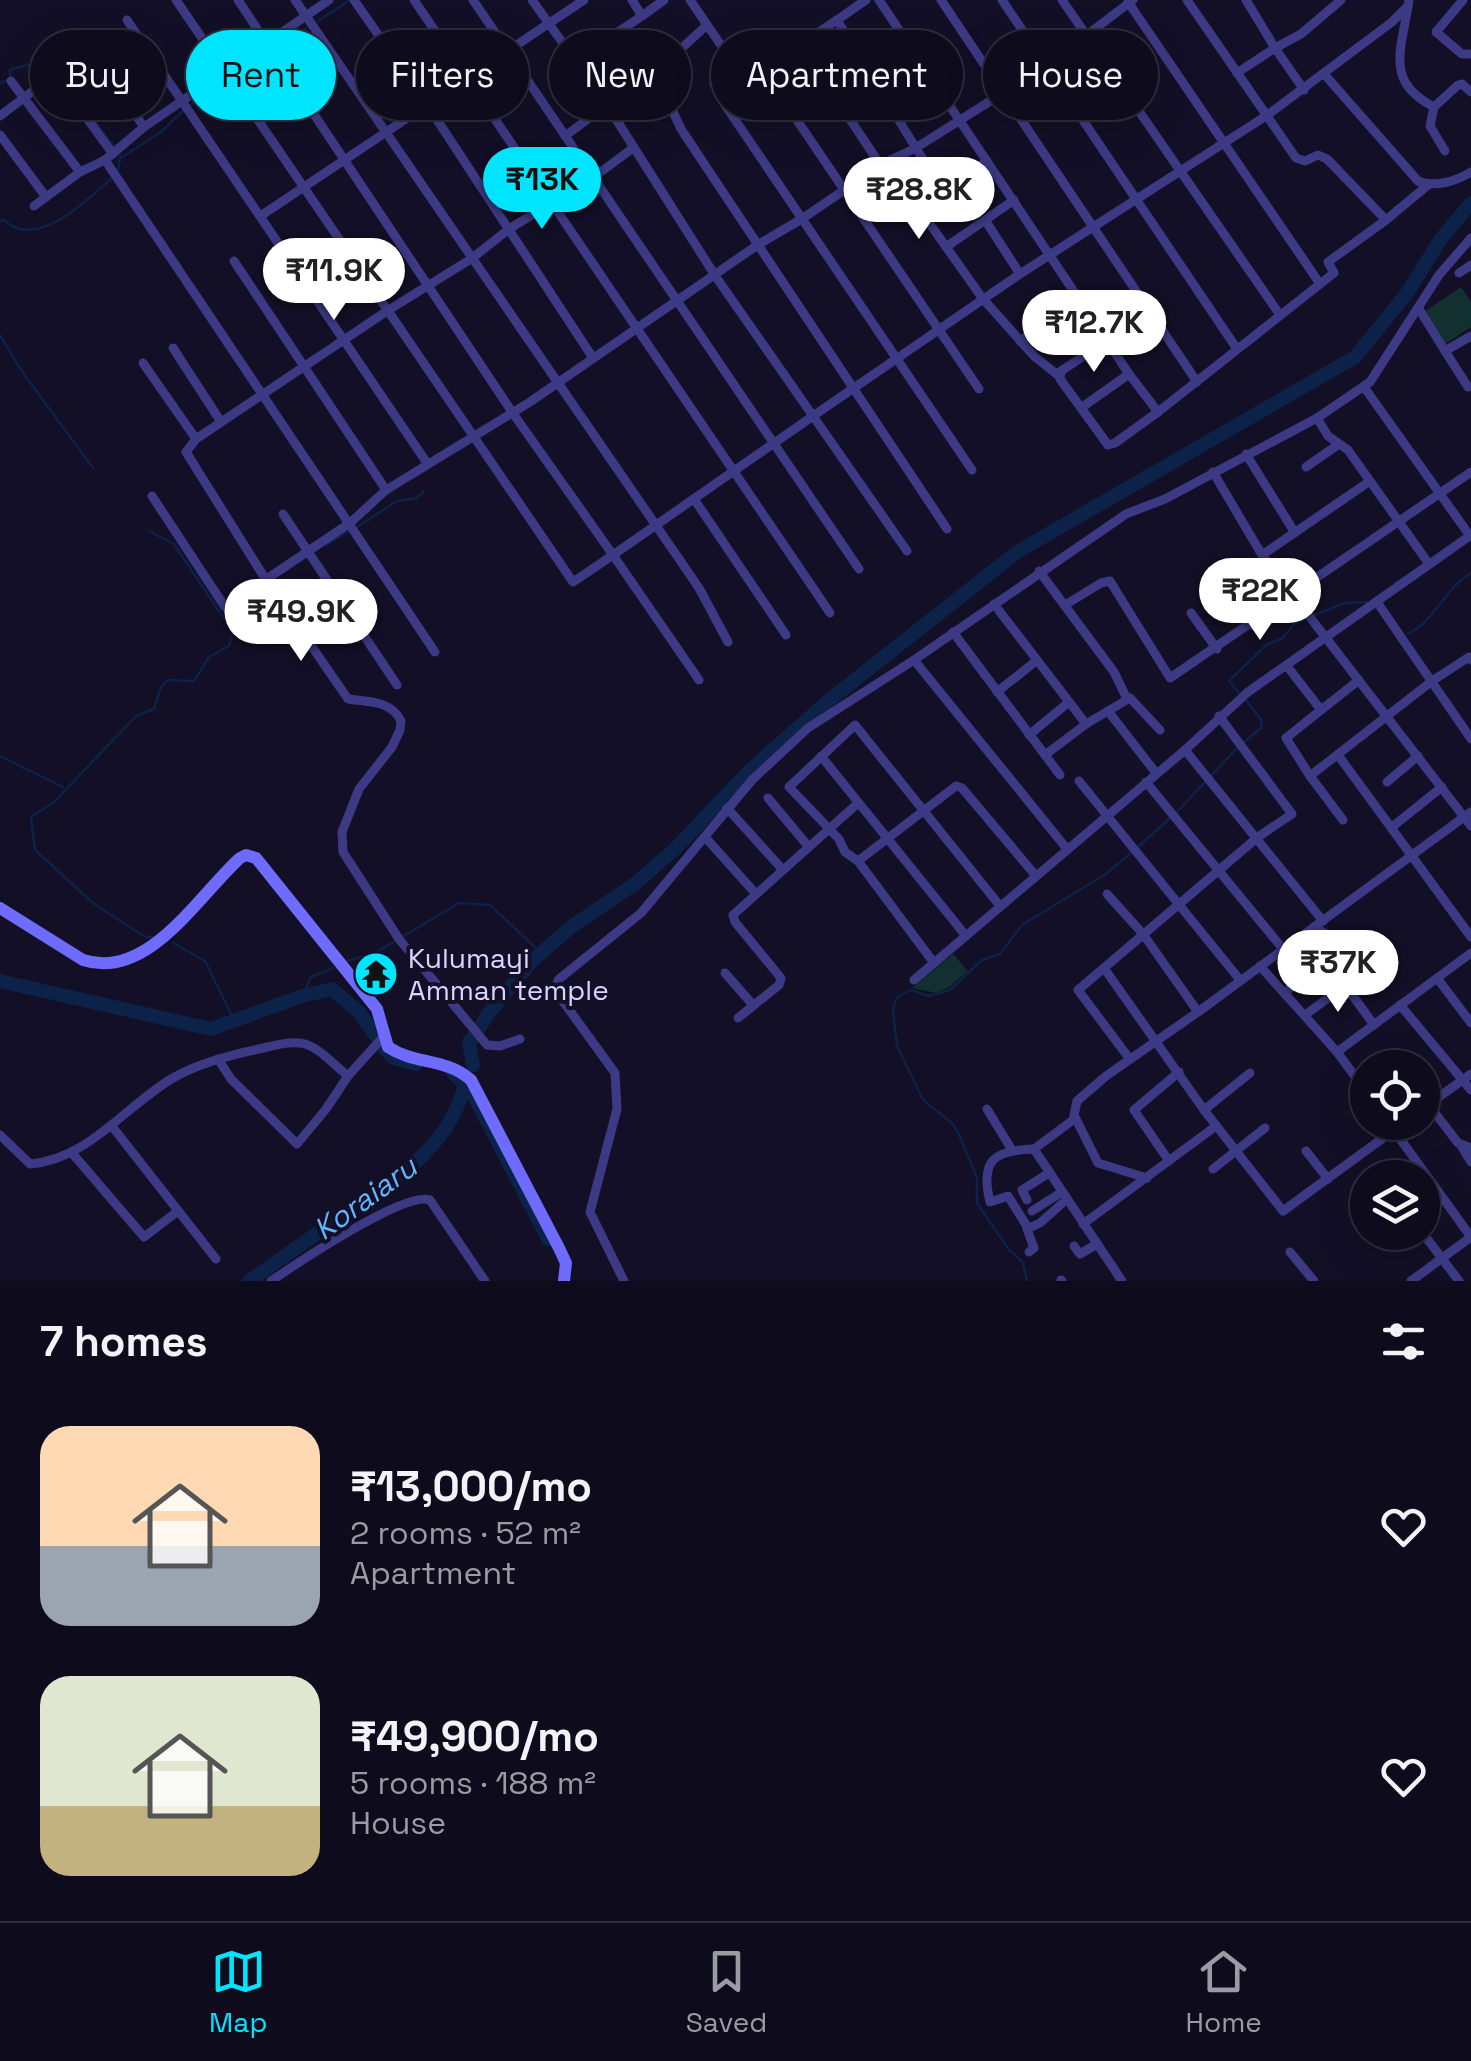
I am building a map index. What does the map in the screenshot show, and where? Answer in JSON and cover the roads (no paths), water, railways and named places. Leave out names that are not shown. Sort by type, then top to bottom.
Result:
[{"type":"street","points":[[176,0],[196,30]]},
{"type":"street","points":[[238,0],[258,30]]},
{"type":"street","points":[[295,0],[699,588],[728,642]]},
{"type":"street","points":[[283,30],[329,0]]},
{"type":"street","points":[[354,0],[375,30]]},
{"type":"street","points":[[414,0],[435,30]]},
{"type":"street","points":[[474,0],[494,30]]},
{"type":"street","points":[[532,0],[553,30]]},
{"type":"street","points":[[632,0],[642,16]]},
{"type":"street","points":[[621,30],[664,0]]},
{"type":"street","points":[[690,0],[736,67],[714,84],[800,220],[972,470]]},
{"type":"street","points":[[866,0],[811,37],[804,50],[983,299],[1020,341],[1059,376],[1104,441],[1111,445],[1334,273],[1328,262],[1428,185],[1458,180],[1471,172]]},
{"type":"street","points":[[879,0],[1158,412]]},
{"type":"street","points":[[940,0],[983,64]]},
{"type":"street","points":[[1002,0],[1022,30]]},
{"type":"street","points":[[1062,0],[1082,30]]},
{"type":"street","points":[[1188,0],[1296,158],[1304,161],[1318,155],[1328,159],[1386,220]]},
{"type":"street","points":[[1246,0],[1304,90]]},
{"type":"street","points":[[1237,73],[1301,34],[1341,0]]},
{"type":"street","points":[[1393,0],[1406,5]]},
{"type":"street","points":[[1462,0],[1436,32],[1462,54],[1471,54]]},
{"type":"street","points":[[529,36],[582,1]]},
{"type":"street","points":[[1096,30],[1129,1],[1320,284]]},
{"type":"street","points":[[257,120],[573,582],[854,385],[1304,90],[1392,22],[1406,5]]},
{"type":"street","points":[[1406,5],[1399,74],[1434,107]]},
{"type":"street","points":[[127,20],[427,463]]},
{"type":"street","points":[[837,20],[944,192]]},
{"type":"street","points":[[691,40],[706,26]]},
{"type":"street","points":[[1324,75],[1413,176],[1428,185]]},
{"type":"street","points":[[0,116],[50,78],[57,77],[261,396],[435,652]]},
{"type":"street","points":[[11,81],[80,172]]},
{"type":"street","points":[[529,82],[859,569]]},
{"type":"street","points":[[1445,152],[1430,126],[1434,107],[1458,84],[1471,92]]},
{"type":"street","points":[[34,206],[80,172],[109,157],[186,99]]},
{"type":"street","points":[[152,496],[225,607],[350,523],[386,490],[637,330],[759,244],[983,105]]},
{"type":"street","points":[[139,120],[144,127]]},
{"type":"street","points":[[318,120],[512,412],[699,680]]},
{"type":"street","points":[[262,215],[407,120]]},
{"type":"street","points":[[437,120],[594,358]]},
{"type":"street","points":[[496,120],[830,613]]},
{"type":"street","points":[[566,136],[587,120]]},
{"type":"street","points":[[615,120],[716,276],[907,551]]},
{"type":"street","points":[[677,120],[947,529]]},
{"type":"street","points":[[796,120],[979,389]]},
{"type":"street","points":[[1020,120],[1197,382]]},
{"type":"street","points":[[1082,120],[1236,348]]},
{"type":"street","points":[[1145,120],[1280,315]]},
{"type":"street","points":[[0,136],[46,197]]},
{"type":"street","points":[[520,1039],[500,1046],[486,1045],[399,939],[342,852],[342,832],[359,788],[392,747],[400,730],[397,713],[367,700],[348,698],[188,459],[188,446],[633,148]]},
{"type":"street","points":[[919,208],[987,161]]},
{"type":"street","points":[[946,247],[1014,200]]},
{"type":"street","points":[[985,220],[1020,274]]},
{"type":"street","points":[[624,1281],[590,1212],[617,1109],[615,1072],[555,987],[559,979],[642,913],[728,808],[808,728],[1126,514],[1165,499],[1317,418],[1364,387],[1374,378],[1440,275],[1471,238]]},
{"type":"street","points":[[234,261],[386,490]]},
{"type":"street","points":[[1459,273],[1471,265]]},
{"type":"street","points":[[1020,341],[1080,297]]},
{"type":"street","points":[[1419,309],[1468,386]]},
{"type":"street","points":[[1446,351],[1471,336]]},
{"type":"street","points":[[1059,376],[1108,340]]},
{"type":"street","points":[[173,348],[222,422]]},
{"type":"street","points":[[143,363],[196,439]]},
{"type":"street","points":[[1081,408],[1129,374]]},
{"type":"street","points":[[914,980],[1248,692],[1470,536],[1364,387]]},
{"type":"street","points":[[1317,418],[1328,436],[1348,450],[1430,564]]},
{"type":"street","points":[[1306,467],[1339,444]]},
{"type":"street","points":[[1246,454],[1295,533]]},
{"type":"street","points":[[1146,1178],[1098,1163],[1074,1116],[1077,1100],[1129,1058],[1157,1042],[1469,818],[1262,555],[1212,472]]},
{"type":"street","points":[[1064,605],[1101,583],[1110,582],[1170,678],[1471,472]]},
{"type":"street","points":[[1262,555],[1370,480]]},
{"type":"street","points":[[694,499],[786,635]]},
{"type":"street","points":[[283,514],[397,685]]},
{"type":"street","points":[[1040,571],[1114,672],[1127,699]]},
{"type":"street","points":[[1224,588],[1252,625]]},
{"type":"street","points":[[1377,602],[1471,739]]},
{"type":"street","points":[[994,604],[1086,724]]},
{"type":"street","points":[[1191,612],[1217,649]]},
{"type":"street","points":[[954,632],[1060,775]]},
{"type":"street","points":[[1310,776],[1432,681],[1469,657],[1471,660]]},
{"type":"street","points":[[914,660],[1067,849]]},
{"type":"street","points":[[997,692],[1036,661]]},
{"type":"street","points":[[1287,666],[1321,710]]},
{"type":"street","points":[[1344,820],[1286,738],[1359,680]]},
{"type":"street","points":[[1045,755],[1127,699],[1134,700],[1160,730]]},
{"type":"street","points":[[1029,735],[1069,702]]},
{"type":"street","points":[[1108,711],[1156,773]]},
{"type":"street","points":[[1129,1058],[1078,990],[1258,837],[1292,814],[1219,716]]},
{"type":"street","points":[[1461,723],[1471,716]]},
{"type":"street","points":[[934,963],[858,861],[845,852],[789,786],[855,725],[1000,906]]},
{"type":"street","points":[[1185,750],[1258,837],[1318,924],[1390,972]]},
{"type":"street","points":[[1338,755],[1471,938]]},
{"type":"street","points":[[822,756],[966,936]]},
{"type":"street","points":[[1386,782],[1418,756]]},
{"type":"street","points":[[1079,780],[1240,980]]},
{"type":"street","points":[[1146,782],[1282,949]]},
{"type":"street","points":[[1392,827],[1442,787]]},
{"type":"street","points":[[858,861],[950,788],[962,788],[1036,876]]},
{"type":"street","points":[[768,798],[808,846]]},
{"type":"street","points":[[738,1018],[778,985],[781,978],[733,918],[857,804]]},
{"type":"street","points":[[728,808],[783,870]]},
{"type":"street","points":[[705,837],[756,894]]},
{"type":"street","points":[[0,908],[83,960],[110,962],[148,951],[224,872],[240,858],[252,856],[377,1009],[388,1047],[397,1053],[446,1064],[471,1080],[560,1248],[566,1263],[564,1281]]},
{"type":"street","points":[[1107,894],[1143,934],[1198,1012]]},
{"type":"street","points":[[1284,992],[1346,946]]},
{"type":"street","points":[[1337,1052],[1471,953]]},
{"type":"street","points":[[1260,966],[1350,1070]]},
{"type":"street","points":[[1104,968],[1204,1110],[1283,1211],[1374,1140]]},
{"type":"street","points":[[725,973],[753,1006]]},
{"type":"street","points":[[1438,978],[1471,1023]]},
{"type":"street","points":[[1305,1015],[1344,986],[1374,1024]]},
{"type":"street","points":[[1400,1006],[1468,1076],[1471,1090]]},
{"type":"street","points":[[218,1060],[231,1079],[297,1144],[384,1036]]},
{"type":"street","points":[[0,1136],[30,1164],[72,1153],[170,1080],[218,1060],[287,1043],[303,1044],[348,1076]]},
{"type":"street","points":[[1169,1160],[1134,1110],[1179,1072]]},
{"type":"street","points":[[1204,1110],[1250,1072]]},
{"type":"street","points":[[1440,1094],[1468,1076]]},
{"type":"street","points":[[987,1109],[1012,1150]]},
{"type":"street","points":[[1030,1252],[1034,1248],[1028,1228],[1008,1196],[995,1202],[989,1199],[984,1172],[1012,1150],[1034,1149],[1074,1116]]},
{"type":"street","points":[[1440,1120],[1466,1148],[1471,1162]]},
{"type":"street","points":[[111,1125],[216,1260]]},
{"type":"street","points":[[1083,1224],[1216,1126]]},
{"type":"street","points":[[1213,1168],[1265,1128]]},
{"type":"street","points":[[1401,1140],[1471,1237],[1410,1281]]},
{"type":"street","points":[[1034,1149],[1122,1281]]},
{"type":"street","points":[[1306,1150],[1328,1178]]},
{"type":"street","points":[[72,1153],[144,1237],[178,1211]]},
{"type":"street","points":[[1049,1173],[1022,1190],[1030,1206],[1065,1196]]},
{"type":"street","points":[[1028,1228],[1040,1223],[1065,1196]]},
{"type":"street","points":[[272,1281],[394,1206],[422,1197],[430,1200],[485,1281]]},
{"type":"street","points":[[1074,1246],[1080,1254],[1096,1244]]},
{"type":"street","points":[[1436,1250],[1459,1281]]},
{"type":"street","points":[[1290,1252],[1314,1281]]},
{"type":"waterway","points":[[318,21],[350,0]]},
{"type":"waterway","points":[[304,30],[308,27]]},
{"type":"waterway","points":[[0,83],[10,79],[10,70],[30,66]]},
{"type":"waterway","points":[[121,158],[161,132],[183,111]]},
{"type":"waterway","points":[[95,122],[114,146]]},
{"type":"waterway","points":[[118,171],[120,154]]},
{"type":"waterway","points":[[0,221],[31,230],[45,226],[75,210],[111,179]]},
{"type":"waterway","points":[[473,1065],[469,1043],[532,961],[676,848],[748,772],[828,701],[1017,552],[1355,357],[1408,292],[1440,240],[1471,203]]},
{"type":"waterway","points":[[0,335],[93,468]]},
{"type":"waterway","points":[[357,527],[397,501],[417,498],[424,491]]},
{"type":"waterway","points":[[149,531],[174,544],[233,632],[229,646],[209,657],[194,681],[167,680],[154,709],[136,716],[54,802],[31,817],[35,850],[93,903],[145,937],[153,937]]},
{"type":"waterway","points":[[326,545],[349,531]]},
{"type":"waterway","points":[[1408,634],[1426,621],[1471,573]]},
{"type":"waterway","points":[[1312,616],[1345,603],[1367,602]]},
{"type":"waterway","points":[[224,614],[238,604]]},
{"type":"waterway","points":[[1239,693],[1229,681],[1266,645],[1283,638],[1294,624],[1306,619]]},
{"type":"waterway","points":[[1244,742],[1261,728],[1262,721],[1245,699]]},
{"type":"waterway","points":[[1175,814],[1238,747]]},
{"type":"waterway","points":[[0,756],[63,787]]},
{"type":"waterway","points":[[1138,847],[1169,819]]},
{"type":"waterway","points":[[1027,1281],[1023,1262],[1009,1250],[977,1203],[977,1178],[953,1124],[923,1100],[897,1046],[893,1009],[897,997],[911,990],[929,996],[950,990],[982,960],[1000,954],[1022,925],[1106,874],[1132,852]]},
{"type":"waterway","points":[[402,937],[459,903],[490,905],[541,953]]},
{"type":"waterway","points":[[347,961],[375,953],[395,941]]},
{"type":"waterway","points":[[173,943],[205,961],[234,1020]]},
{"type":"waterway","points":[[302,996],[311,977],[333,968]]},
{"type":"waterway","points":[[0,981],[211,1029],[332,989],[359,1012],[375,1035]]},
{"type":"waterway","points":[[381,1045],[394,1058],[416,1064]]},
{"type":"waterway","points":[[452,1072],[471,1090],[548,1239]]},
{"type":"waterway","name":"Koraiaru","points":[[249,1281],[416,1162],[446,1128],[465,1084]]},
{"type":"place","name":"Kulumayi Amman temple","points":[[376,974]]}]
